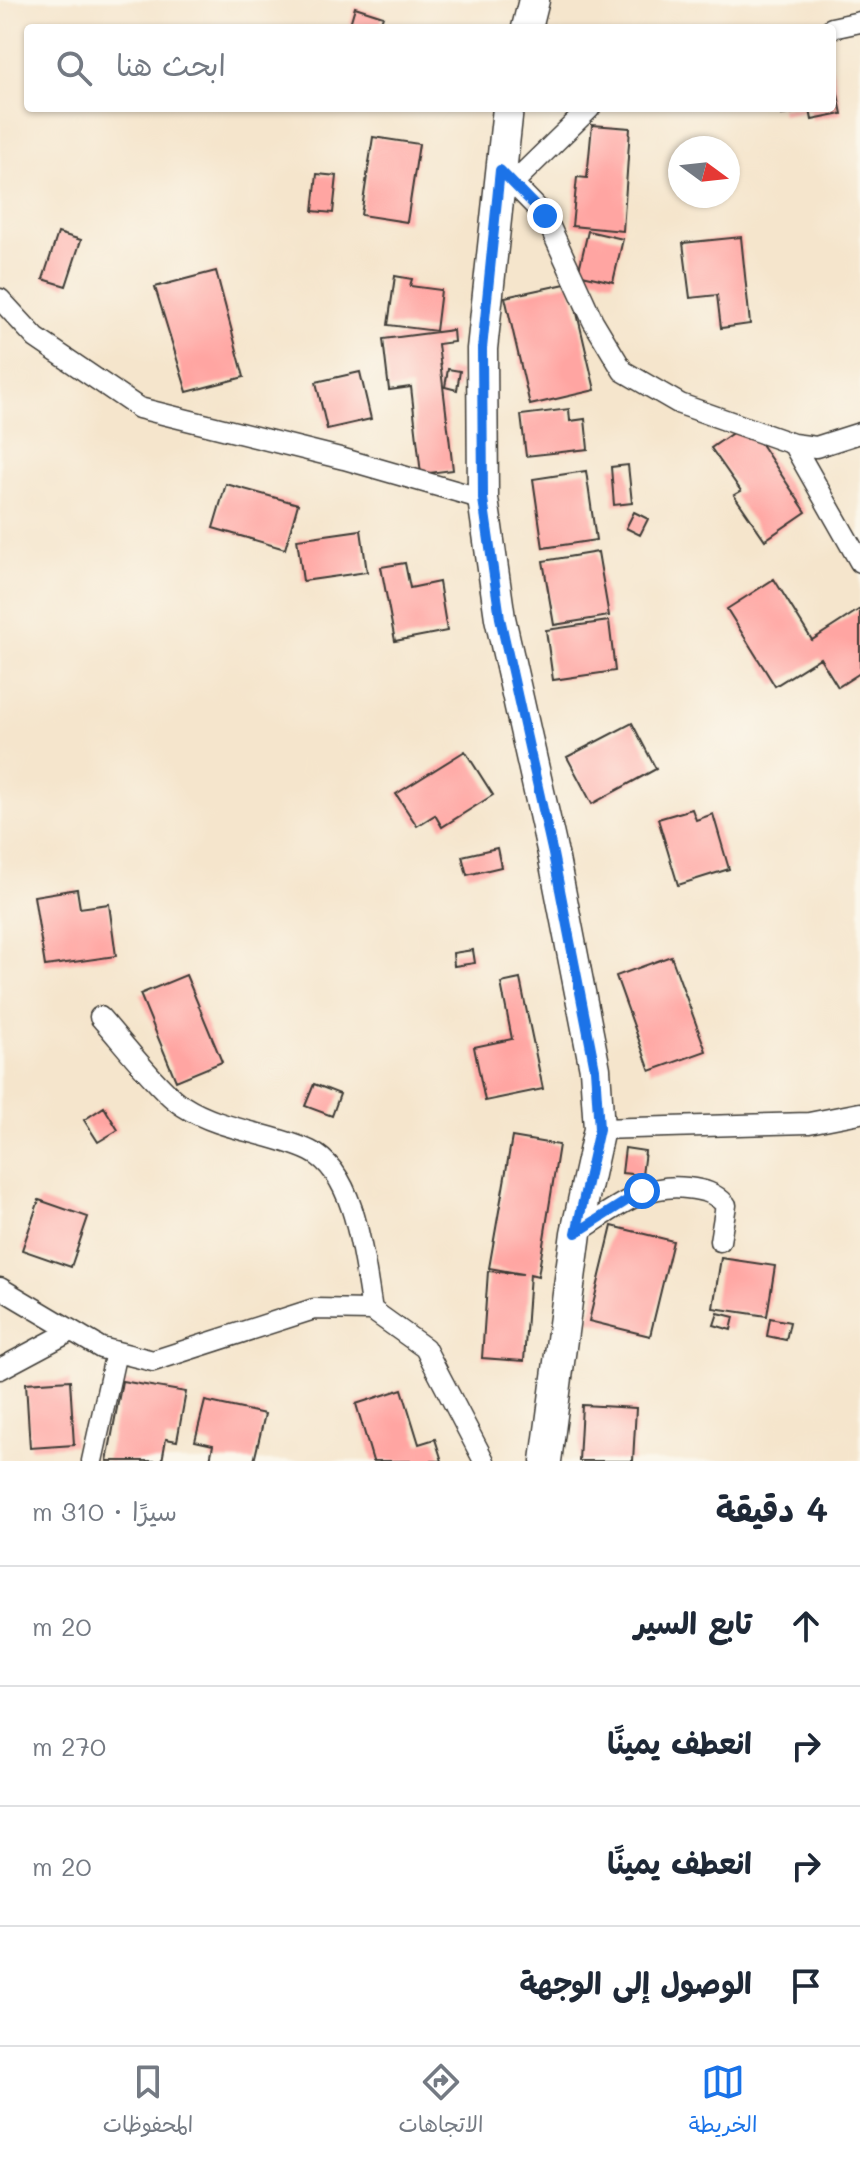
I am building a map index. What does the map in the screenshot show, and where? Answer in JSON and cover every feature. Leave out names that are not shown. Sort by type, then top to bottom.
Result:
[{"type":"main road","points":[[528,24],[534,0]]},
{"type":"main road","points":[[508,112],[506,176],[482,349],[483,499],[500,618],[553,854],[595,1069],[599,1129],[576,1233],[546,1461]]},
{"type":"street","points":[[836,27],[860,22]]},
{"type":"street","points":[[585,112],[506,176],[545,216],[593,321],[623,371],[680,404],[793,444],[816,447],[860,433]]},
{"type":"street","points":[[0,299],[36,338],[139,408],[344,459],[483,499]]},
{"type":"street","points":[[793,444],[860,562]]},
{"type":"street","points":[[100,1017],[181,1106],[240,1131],[311,1151],[337,1173],[358,1230],[372,1310]]},
{"type":"street","points":[[599,1129],[809,1123],[860,1113]]},
{"type":"street","points":[[576,1233],[642,1191],[669,1185],[716,1195],[726,1205],[720,1241]]},
{"type":"street","points":[[0,1288],[101,1348],[153,1361],[314,1309],[372,1310],[425,1348],[484,1461]]},
{"type":"street","points":[[0,1369],[71,1331]]},
{"type":"street","points":[[92,1461],[116,1352]]},
{"type":"building","points":[[355,7],[383,16],[380,24],[350,24]]},
{"type":"building","points":[[836,85],[842,114],[812,120],[810,112],[836,112]]},
{"type":"building","points":[[592,125],[630,128],[623,231],[572,226],[577,177],[587,178]]},
{"type":"building","points":[[373,137],[419,144],[407,222],[361,215]]},
{"type":"building","points":[[317,174],[337,176],[333,213],[313,211]]},
{"type":"building","points":[[588,231],[623,239],[613,282],[578,274]]},
{"type":"building","points":[[58,233],[81,240],[66,286],[43,279]]},
{"type":"building","points":[[741,237],[750,324],[721,328],[717,295],[690,298],[683,243]]},
{"type":"building","points":[[216,271],[244,377],[187,392],[155,287]]},
{"type":"building","points":[[395,276],[412,279],[410,286],[441,290],[436,331],[388,325]]},
{"type":"building","points":[[570,283],[595,390],[530,405],[505,297]]},
{"type":"building","points":[[453,330],[454,342],[438,344],[453,470],[421,474],[411,387],[389,390],[383,339]]},
{"type":"building","points":[[448,369],[460,371],[457,390],[445,387]]},
{"type":"building","points":[[360,372],[371,419],[327,429],[316,382]]},
{"type":"building","points":[[569,409],[570,421],[585,419],[588,449],[526,456],[521,415]]},
{"type":"building","points":[[747,423],[806,512],[765,540],[734,495],[741,491],[711,448]]},
{"type":"building","points":[[628,465],[632,503],[614,505],[611,467]]},
{"type":"building","points":[[586,471],[596,540],[543,548],[533,479]]},
{"type":"building","points":[[226,484],[298,504],[285,549],[213,528]]},
{"type":"building","points":[[634,512],[648,519],[640,535],[626,528]]},
{"type":"building","points":[[361,530],[367,572],[303,581],[297,539]]},
{"type":"building","points":[[598,552],[609,616],[554,625],[543,561]]},
{"type":"building","points":[[405,563],[410,588],[439,582],[447,631],[395,641],[381,567]]},
{"type":"building","points":[[774,579],[812,640],[860,609],[860,673],[838,687],[820,658],[775,686],[727,609]]},
{"type":"building","points":[[609,621],[615,671],[553,680],[546,630]]},
{"type":"building","points":[[632,723],[656,769],[592,804],[567,757]]},
{"type":"building","points":[[465,751],[493,795],[442,827],[435,815],[417,826],[396,794]]},
{"type":"building","points":[[692,809],[696,820],[713,814],[729,869],[678,885],[658,819]]},
{"type":"building","points":[[497,848],[501,867],[467,875],[462,856]]},
{"type":"building","points":[[77,889],[80,908],[109,904],[116,956],[45,966],[34,896]]},
{"type":"building","points":[[473,950],[475,963],[454,966],[453,953]]},
{"type":"building","points":[[671,956],[706,1051],[650,1071],[616,976]]},
{"type":"building","points":[[186,975],[222,1062],[176,1081],[140,994]]},
{"type":"building","points":[[520,979],[543,1089],[485,1101],[474,1047],[512,1039],[501,983]]},
{"type":"building","points":[[314,1084],[340,1094],[332,1116],[305,1106]]},
{"type":"building","points":[[104,1107],[118,1130],[98,1142],[84,1120]]},
{"type":"building","points":[[512,1137],[559,1145],[538,1276],[530,1274],[524,1361],[482,1358],[488,1271],[523,1274],[489,1268]]},
{"type":"building","points":[[625,1148],[645,1151],[642,1175],[622,1173]]},
{"type":"building","points":[[39,1200],[88,1217],[71,1267],[22,1250]]},
{"type":"building","points":[[612,1226],[673,1241],[650,1336],[589,1321]]},
{"type":"building","points":[[721,1258],[775,1266],[767,1316],[713,1308]]},
{"type":"building","points":[[718,1313],[734,1317],[731,1330],[714,1325]]},
{"type":"building","points":[[770,1318],[790,1322],[786,1340],[767,1336]]},
{"type":"building","points":[[70,1380],[74,1445],[30,1448],[26,1383]]},
{"type":"building","points":[[122,1381],[186,1392],[177,1441],[166,1439],[162,1461],[107,1461]]},
{"type":"building","points":[[402,1389],[419,1444],[435,1439],[442,1461],[373,1461],[356,1404]]},
{"type":"building","points":[[205,1401],[265,1414],[254,1461],[210,1460],[213,1445],[195,1441]]},
{"type":"building","points":[[582,1405],[636,1408],[633,1461],[579,1461]]},
{"type":"route","points":[[545,216],[500,170],[482,349],[483,499],[500,618],[553,854],[595,1069],[599,1129],[576,1233],[642,1191]]}]
